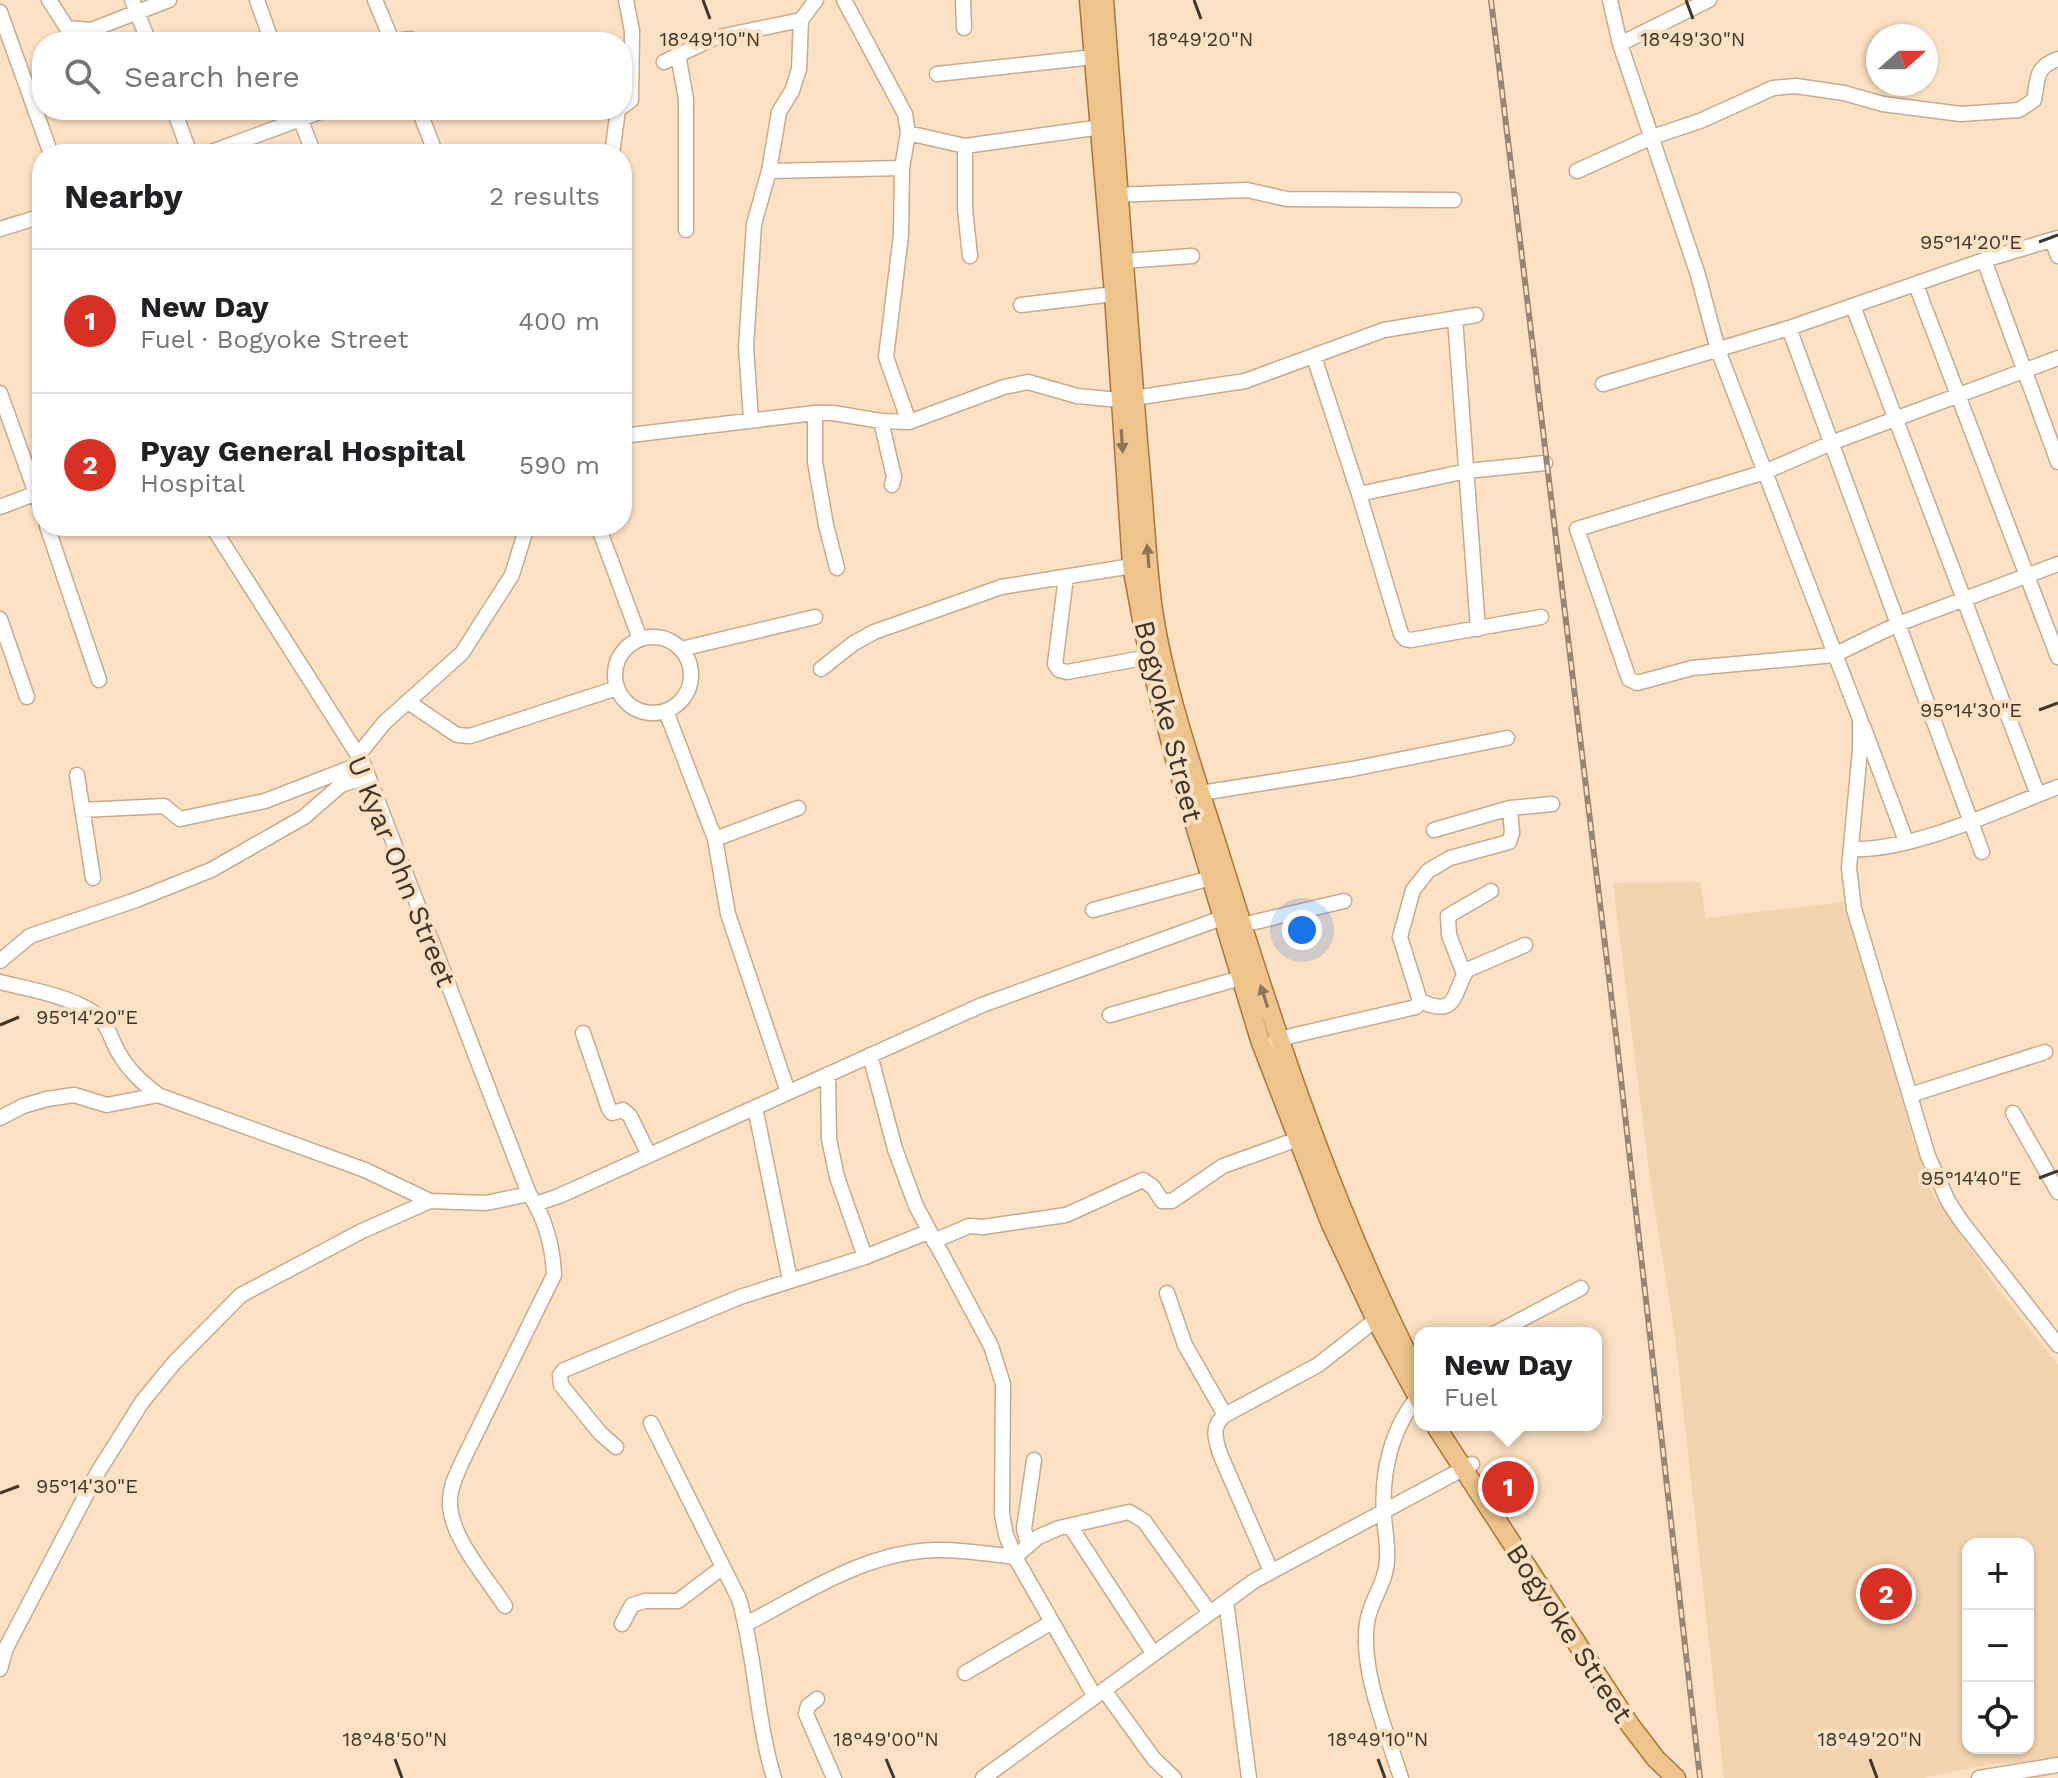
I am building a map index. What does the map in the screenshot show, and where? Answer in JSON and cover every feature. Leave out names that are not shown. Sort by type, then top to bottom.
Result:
[{"type":"main road","name":"Bogyoke Street","points":[[1089,0],[1094,57],[1107,126]]},
{"type":"main road","name":"Bogyoke Street","points":[[1104,0],[1114,294],[1159,642],[1183,736],[1242,925],[1298,1139],[1330,1222],[1414,1378]]},
{"type":"main road","name":"Bogyoke Street","points":[[1113,195],[1124,261],[1132,566],[1149,657],[1175,759],[1241,978],[1341,1212],[1381,1316]]},
{"type":"main road","name":"Bogyoke Street","points":[[1440,1431],[1468,1467],[1590,1656],[1630,1725],[1662,1767]]},
{"type":"main road","name":"Bogyoke Street","points":[[1451,1431],[1468,1467]]},
{"type":"street","points":[[49,0],[67,28],[91,30],[135,6],[169,0]]},
{"type":"street","points":[[257,0],[268,32]]},
{"type":"street","points":[[375,0],[387,32]]},
{"type":"street","points":[[626,0],[632,32]]},
{"type":"street","points":[[751,419],[746,347],[754,224],[769,171],[779,112],[792,91],[799,69],[801,20],[816,0]]},
{"type":"street","points":[[844,0],[905,114],[908,133],[902,168],[901,235],[886,357],[909,422]]},
{"type":"street","points":[[963,0],[964,28]]},
{"type":"street","points":[[1610,0],[1620,44],[1698,275],[1718,350],[1906,841]]},
{"type":"street","points":[[1620,44],[1709,0]]},
{"type":"street","points":[[135,6],[145,32]]},
{"type":"street","points":[[0,12],[32,101]]},
{"type":"street","points":[[664,62],[714,38],[801,20]]},
{"type":"street","points":[[678,54],[686,99],[686,230]]},
{"type":"street","points":[[937,74],[1094,57]]},
{"type":"street","points":[[1577,171],[1773,88],[1796,86],[1844,93],[1883,104],[1961,114],[2019,110],[2034,100],[2038,73],[2045,64],[2058,59]]},
{"type":"street","points":[[39,120],[47,144]]},
{"type":"street","points":[[178,120],[186,144]]},
{"type":"street","points":[[229,144],[285,120]]},
{"type":"street","points":[[301,120],[310,144]]},
{"type":"street","points":[[423,120],[432,144]]},
{"type":"street","points":[[614,144],[618,120]]},
{"type":"street","points":[[908,133],[965,146],[1107,126]]},
{"type":"street","points":[[965,146],[965,209],[970,256]]},
{"type":"street","points":[[769,171],[902,168]]},
{"type":"street","points":[[1113,195],[1247,190],[1287,199],[1454,200]]},
{"type":"street","points":[[0,229],[32,219]]},
{"type":"street","points":[[1603,384],[1789,328],[1984,260],[2055,239],[2058,256]]},
{"type":"street","points":[[1124,261],[1192,256]]},
{"type":"street","points":[[1984,260],[2058,462]]},
{"type":"street","points":[[1916,285],[2058,657]]},
{"type":"street","points":[[1021,305],[1114,294]]},
{"type":"street","points":[[1853,306],[2038,795]]},
{"type":"street","points":[[632,435],[815,413],[909,422],[1004,387],[1028,382],[1077,396],[1127,399],[1245,381],[1384,330],[1476,315]]},
{"type":"street","points":[[1455,318],[1478,629]]},
{"type":"street","points":[[1789,328],[1982,852]]},
{"type":"street","points":[[1314,357],[1405,639],[1541,617]]},
{"type":"street","points":[[2058,358],[1831,443],[1765,472],[1577,529],[1629,679],[1637,683],[1692,668],[1834,655],[1898,624],[2058,564]]},
{"type":"street","points":[[0,393],[32,474]]},
{"type":"street","points":[[815,413],[815,462],[837,568]]},
{"type":"street","points":[[881,421],[894,477],[892,485]]},
{"type":"street","points":[[1359,494],[1467,471],[1545,463]]},
{"type":"street","points":[[0,507],[32,495]]},
{"type":"street","points":[[50,536],[99,680]]},
{"type":"street","name":"U Kyar Ohn Street","points":[[218,536],[363,765],[550,1241],[554,1275],[461,1464],[450,1497],[450,1510],[457,1531],[505,1606]]},
{"type":"street","points":[[0,961],[30,936],[136,900],[211,870],[304,817],[363,765],[385,722],[462,653],[512,575],[524,536]]},
{"type":"street","points":[[602,536],[640,639]]},
{"type":"street","points":[[821,669],[854,643],[874,632],[1001,587],[1132,566]]},
{"type":"street","points":[[1066,577],[1055,664],[1059,670],[1067,672],[1149,657]]},
{"type":"street","points":[[681,649],[815,617]]},
{"type":"street","points":[[0,619],[27,697]]},
{"type":"street","points":[[654,636],[669,640],[681,649],[689,662],[691,677],[688,691],[679,704],[651,714],[636,710],[624,701],[614,673],[618,659],[627,646],[654,636]]},
{"type":"street","points":[[408,702],[457,735],[470,736],[617,688]]},
{"type":"street","points":[[666,711],[715,839],[728,914],[788,1092]]},
{"type":"street","points":[[1860,719],[1849,868],[1854,909],[1928,1156],[1948,1201],[2058,1345]]},
{"type":"street","points":[[1201,793],[1352,769],[1507,738]]},
{"type":"street","points":[[82,810],[164,806],[180,819],[265,801],[363,765]]},
{"type":"street","points":[[77,775],[93,878]]},
{"type":"street","points":[[1851,849],[1873,850],[1970,822],[2058,787]]},
{"type":"street","points":[[1434,830],[1510,808],[1552,804]]},
{"type":"street","points":[[715,839],[798,808]]},
{"type":"street","points":[[1510,808],[1512,833],[1509,842],[1450,858],[1428,871],[1413,890],[1400,937],[1420,1001],[1433,1007],[1449,1006],[1454,1002],[1467,970],[1525,945]]},
{"type":"street","points":[[1093,910],[1211,878]]},
{"type":"street","points":[[1464,974],[1449,935],[1448,916],[1491,891]]},
{"type":"street","points":[[1242,925],[1344,901]]},
{"type":"street","points":[[0,982],[41,992],[96,1014],[134,1075],[158,1095],[365,1170],[430,1201],[486,1203],[532,1199],[649,1155],[982,1005],[1222,918]]},
{"type":"street","points":[[1110,1015],[1241,978]]},
{"type":"street","points":[[1271,1044],[1416,1007],[1420,1001]]},
{"type":"street","points":[[583,1033],[609,1109],[612,1113],[623,1110],[630,1116],[649,1155]]},
{"type":"street","points":[[1910,1095],[2045,1052]]},
{"type":"street","points":[[870,1055],[895,1149],[931,1236],[991,1346],[1001,1374],[1002,1514],[1015,1557],[1052,1622],[1100,1694],[1154,1759],[1174,1778]]},
{"type":"street","points":[[828,1074],[832,1152],[837,1177],[865,1257]]},
{"type":"street","points":[[0,1118],[23,1106],[74,1095],[107,1105],[158,1095]]},
{"type":"street","points":[[755,1107],[790,1280]]},
{"type":"street","points":[[2013,1113],[2056,1184]]},
{"type":"street","points":[[616,1447],[600,1433],[561,1385],[560,1375],[564,1370],[740,1297],[931,1236],[969,1226],[983,1227],[1066,1215],[1143,1180],[1153,1187],[1162,1201],[1172,1201],[1223,1166],[1298,1139]]},
{"type":"street","points":[[0,1669],[3,1649],[98,1472],[142,1402],[174,1363],[241,1295],[362,1231],[430,1201]]},
{"type":"street","points":[[1507,1327],[1581,1288]]},
{"type":"street","points":[[1167,1293],[1185,1345],[1225,1415]]},
{"type":"street","points":[[1271,1571],[1218,1447],[1215,1428],[1225,1415],[1318,1365],[1381,1316]]},
{"type":"street","points":[[1401,1778],[1380,1711],[1366,1646],[1369,1611],[1388,1559],[1384,1513],[1386,1476],[1396,1433],[1414,1395]]},
{"type":"street","points":[[651,1423],[739,1599],[774,1778]]},
{"type":"street","points":[[1028,1544],[1024,1529],[1034,1460]]},
{"type":"street","points":[[983,1778],[1271,1571],[1468,1467]]},
{"type":"street","points":[[1015,1557],[1047,1532],[1123,1513],[1139,1516],[1210,1613]]},
{"type":"street","points":[[1070,1526],[1153,1653]]},
{"type":"street","points":[[746,1624],[862,1564],[896,1554],[937,1550],[1015,1557]]},
{"type":"street","points":[[622,1624],[632,1605],[645,1601],[678,1601],[723,1567]]},
{"type":"street","points":[[1226,1601],[1249,1778]]},
{"type":"street","points":[[965,1673],[1052,1622]]},
{"type":"street","points":[[817,1699],[808,1706],[806,1714],[834,1778]]},
{"type":"street","points":[[1979,1778],[2058,1765]]},
{"type":"shaded area","points":[[1700,882],[1706,918],[1845,902],[1915,1145],[1934,1196],[1996,1286],[2058,1365],[2058,1760],[1991,1764],[1923,1778],[1724,1778],[1675,1336],[1651,1186],[1613,883]]},
{"type":"railway","points":[[1491,0],[1617,1044],[1700,1778]]},
{"type":"place","name":"New Day","points":[[1508,1487]]},
{"type":"place","name":"Pyay General Hospital","points":[[1886,1594]]}]
